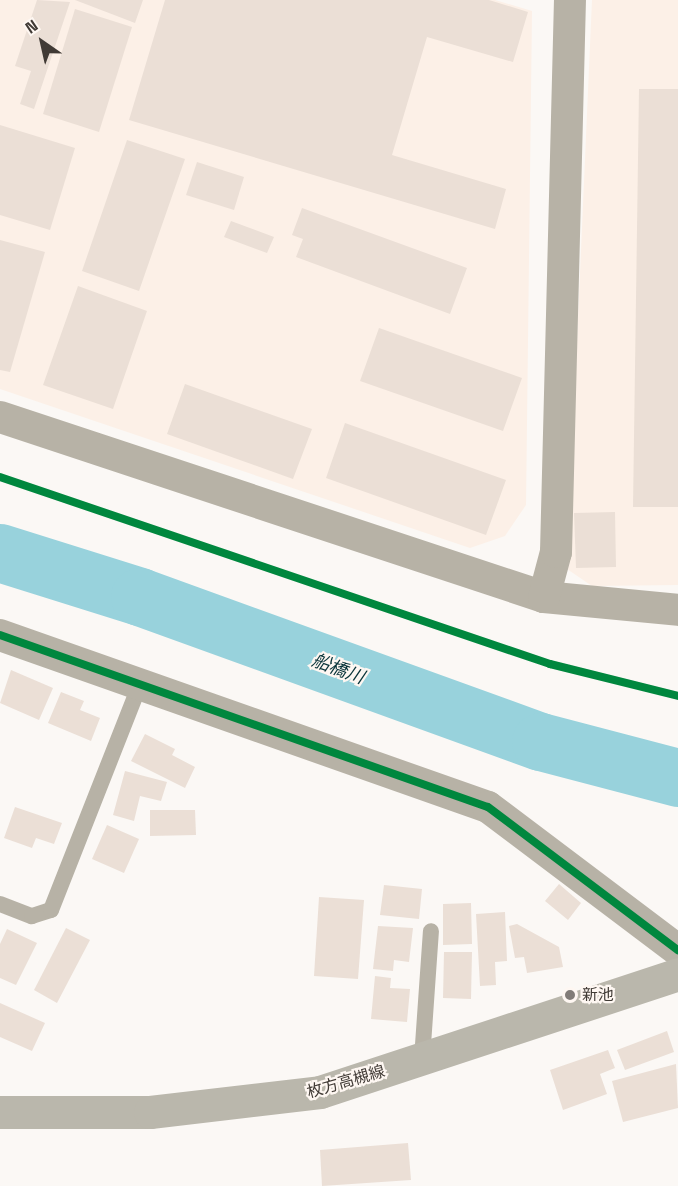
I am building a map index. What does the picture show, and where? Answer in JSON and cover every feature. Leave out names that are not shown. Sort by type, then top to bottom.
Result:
[{"type":"main road","name":"枚方高槻線","points":[[0,1112],[150,1112],[320,1092],[678,974]]},
{"type":"street","points":[[544,597],[556,552],[570,0]]},
{"type":"street","points":[[0,417],[544,597],[678,610]]},
{"type":"street","points":[[0,636],[488,807],[678,951]]},
{"type":"lane","points":[[0,904],[33,916],[51,910],[140,684]]},
{"type":"lane","points":[[422,1059],[431,931]]},
{"type":"shaded area","points":[[0,0],[495,0],[532,11],[526,505],[505,536],[470,548],[0,389]]},
{"type":"shaded area","points":[[592,0],[678,0],[678,585],[592,586],[567,569]]},
{"type":"building","points":[[37,0],[70,2],[34,109],[20,104],[31,71],[15,66]]},
{"type":"building","points":[[75,0],[143,0],[135,23]]},
{"type":"building","points":[[165,0],[489,0],[528,12],[513,62],[427,37],[392,155],[506,189],[495,229],[129,120]]},
{"type":"building","points":[[75,9],[132,27],[99,132],[43,114]]},
{"type":"building","points":[[639,89],[678,89],[678,507],[633,507]]},
{"type":"building","points":[[0,125],[75,148],[50,230],[0,215]]},
{"type":"building","points":[[127,140],[185,159],[139,291],[82,271]]},
{"type":"building","points":[[197,162],[244,177],[234,210],[186,195]]},
{"type":"building","points":[[302,208],[467,268],[450,314],[296,257],[303,239],[292,235]]},
{"type":"building","points":[[231,221],[274,237],[267,253],[224,237]]},
{"type":"building","points":[[0,240],[45,252],[10,372],[0,370]]},
{"type":"building","points":[[78,286],[147,311],[113,409],[43,385]]},
{"type":"building","points":[[379,328],[522,378],[503,431],[360,381]]},
{"type":"building","points":[[185,384],[312,429],[293,479],[167,434]]},
{"type":"building","points":[[345,423],[506,480],[486,535],[326,478]]},
{"type":"building","points":[[615,512],[616,567],[576,568],[574,513]]},
{"type":"building","points":[[11,670],[53,688],[39,720],[0,703]]},
{"type":"building","points":[[61,692],[84,701],[80,710],[100,718],[91,741],[48,723]]},
{"type":"building","points":[[145,734],[175,749],[172,755],[195,767],[185,788],[131,761]]},
{"type":"building","points":[[125,771],[167,782],[161,801],[140,796],[134,821],[113,815]]},
{"type":"building","points":[[15,807],[62,823],[54,844],[36,838],[32,848],[4,838]]},
{"type":"building","points":[[150,810],[195,810],[196,835],[150,836]]},
{"type":"building","points":[[107,825],[139,839],[124,873],[92,859]]},
{"type":"building","points":[[559,884],[581,903],[568,920],[545,901]]},
{"type":"building","points":[[384,885],[422,889],[419,919],[380,915]]},
{"type":"building","points":[[319,897],[364,900],[358,979],[314,976]]},
{"type":"building","points":[[471,903],[472,944],[443,945],[443,904]]},
{"type":"building","points":[[505,912],[507,961],[495,962],[496,985],[480,986],[476,914]]},
{"type":"building","points":[[517,924],[559,947],[563,967],[527,973],[524,957],[515,958],[509,926]]},
{"type":"building","points":[[378,926],[413,928],[409,962],[394,960],[393,971],[373,969]]},
{"type":"building","points":[[66,928],[90,940],[57,1003],[34,990]]},
{"type":"building","points":[[7,929],[37,943],[16,985],[0,978],[0,944]]},
{"type":"building","points":[[444,952],[472,952],[471,999],[443,998]]},
{"type":"building","points":[[375,976],[391,978],[390,988],[410,989],[407,1022],[371,1019]]},
{"type":"building","points":[[0,1003],[45,1023],[32,1051],[0,1037]]},
{"type":"building","points":[[667,1031],[674,1052],[625,1070],[617,1050]]},
{"type":"building","points":[[608,1050],[615,1068],[600,1074],[607,1094],[563,1110],[550,1070]]},
{"type":"building","points":[[676,1064],[678,1108],[623,1122],[612,1081]]},
{"type":"building","points":[[408,1143],[411,1180],[322,1186],[320,1150]]},
{"type":"waterway","name":"船橋川","points":[[0,553],[140,597],[541,742],[678,778]]},
{"type":"cycle path","points":[[0,477],[550,664],[678,696]]},
{"type":"cycle path","points":[[0,635],[488,807],[678,950]]},
{"type":"place","name":"新池","points":[[570,995]]}]
